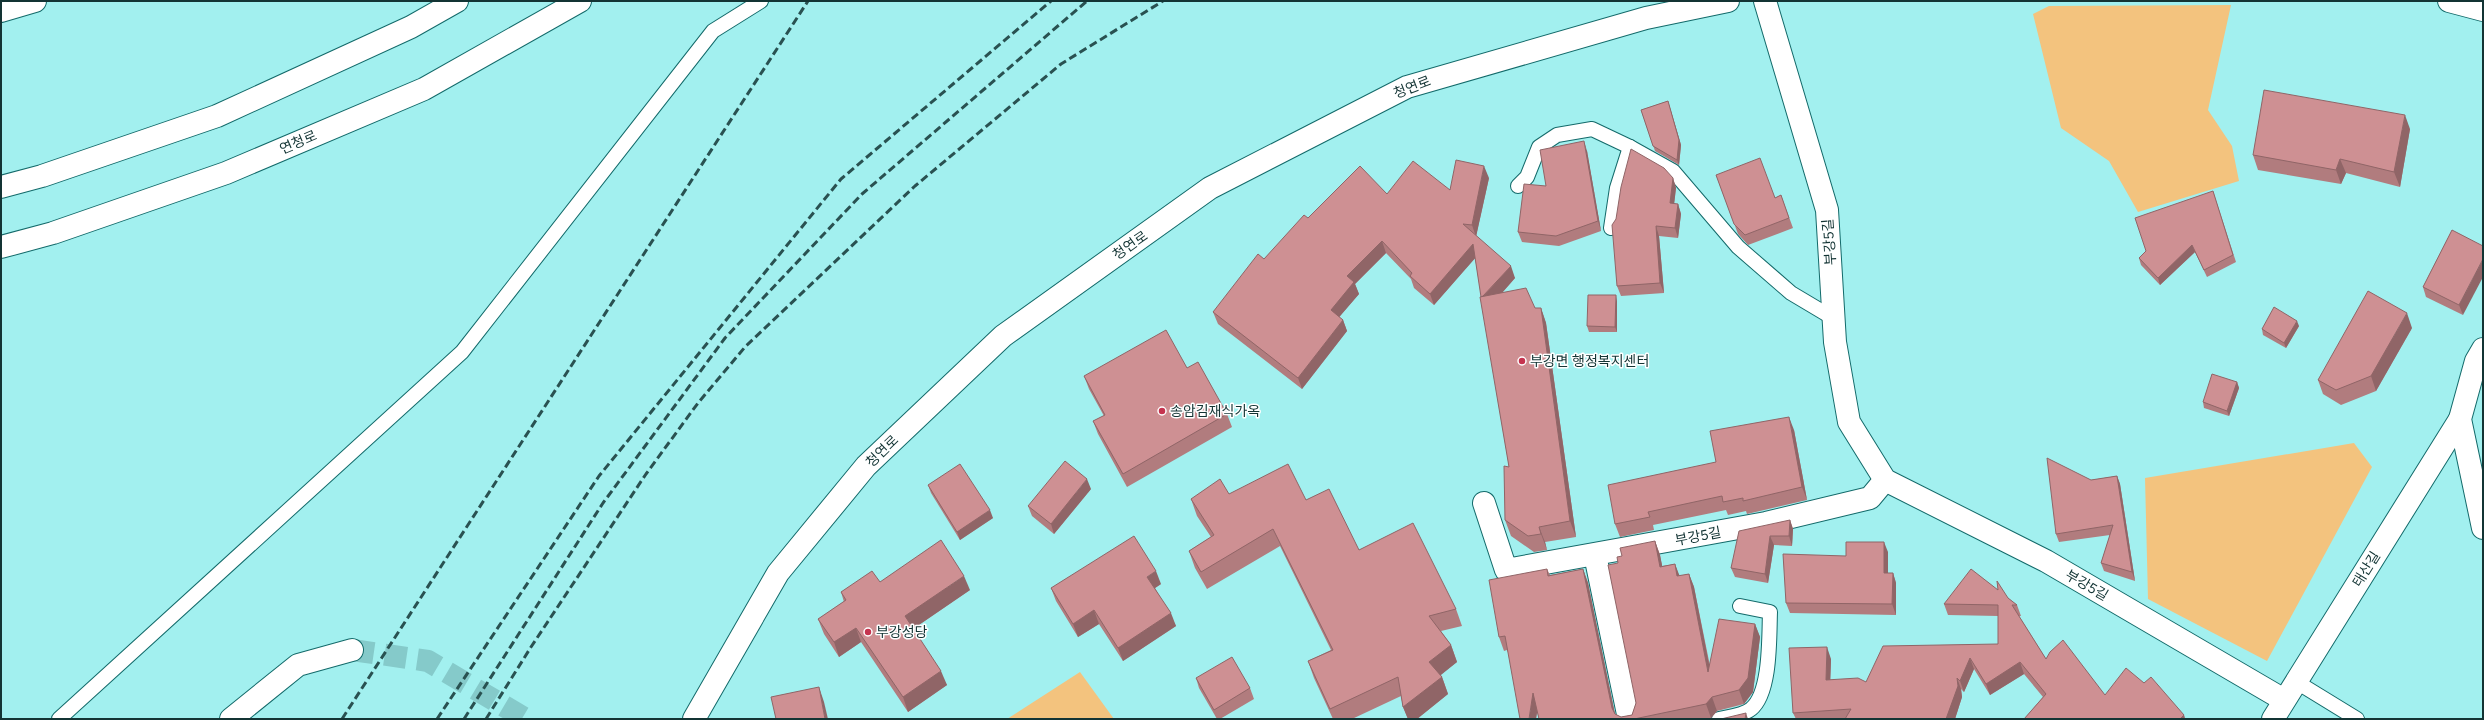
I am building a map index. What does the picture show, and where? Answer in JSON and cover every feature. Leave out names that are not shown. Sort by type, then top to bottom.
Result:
[{"type":"main road","points":[[1,12],[35,1]]},
{"type":"main road","points":[[1,187],[42,176],[217,116],[411,27],[457,1]]},
{"type":"main road","name":"연청로","points":[[1,247],[53,233],[226,173],[424,89],[580,1]]},
{"type":"main road","name":"청연로","points":[[694,719],[778,573],[866,466],[1003,336],[1210,188],[1407,87],[1646,18],[1728,1]]},
{"type":"main road","name":"부강5길","points":[[1766,1],[1827,210],[1835,342],[1849,422],[1885,480],[2046,561],[2284,700]]},
{"type":"main road","points":[[2450,1],[2483,10]]},
{"type":"main road","points":[[2483,348],[2476,361],[2460,420],[2483,528]]},
{"type":"main road","points":[[2460,420],[2483,390]]},
{"type":"main road","name":"태산길","points":[[2272,719],[2460,420]]},
{"type":"main road","name":"부강5길","points":[[1484,503],[1506,570],[1766,523],[1870,498],[1885,480]]},
{"type":"main road","points":[[1595,555],[1629,719]]},
{"type":"main road","points":[[231,719],[298,665],[352,650]]},
{"type":"lane","points":[[59,719],[462,352],[713,31],[761,1]]},
{"type":"lane","points":[[1518,186],[1527,177],[1539,147],[1557,135],[1592,130],[1630,147],[1673,171],[1738,246],[1791,293],[1833,318]]},
{"type":"lane","points":[[1611,228],[1617,188],[1630,147]]},
{"type":"lane","points":[[1719,719],[1750,710],[1760,699],[1767,661],[1770,612],[1740,606]]},
{"type":"lane","points":[[2295,681],[2357,719]]},
{"type":"shaded area","points":[[2231,5],[2208,110],[2232,146],[2239,181],[2138,212],[2109,161],[2061,128],[2033,14],[2049,6]]},
{"type":"shaded area","points":[[2354,443],[2372,467],[2267,661],[2148,599],[2145,478]]},
{"type":"shaded area","points":[[1080,672],[1114,719],[1007,719]]},
{"type":"building","points":[[2264,90],[2405,115],[2394,172],[2340,159],[2336,170],[2253,155]]},
{"type":"building","points":[[1668,101],[1679,140],[1677,160],[1653,146],[1641,110]]},
{"type":"building","points":[[1584,141],[1598,221],[1556,236],[1518,232],[1524,184],[1546,186],[1540,150]]},
{"type":"building","points":[[1631,149],[1664,168],[1673,178],[1670,203],[1678,204],[1675,228],[1656,226],[1660,283],[1617,286],[1612,225],[1616,219],[1621,187]]},
{"type":"building","points":[[1760,158],[1775,198],[1781,195],[1789,218],[1745,235],[1734,224],[1716,175]]},
{"type":"building","points":[[1456,160],[1484,166],[1472,225],[1463,224],[1511,266],[1483,296],[1481,297],[1473,244],[1430,294],[1410,276],[1412,273],[1382,241],[1347,276],[1354,282],[1331,310],[1343,320],[1298,378],[1213,312],[1258,254],[1264,259],[1304,215],[1308,218],[1360,166],[1387,194],[1413,161],[1450,190]]},
{"type":"building","points":[[2213,191],[2233,255],[2204,270],[2192,245],[2158,278],[2139,258],[2146,251],[2135,218]]},
{"type":"building","points":[[2452,230],[2483,246],[2483,259],[2459,305],[2423,287]]},
{"type":"building","name":"부강면 행정복지센터","points":[[1526,288],[1535,308],[1541,308],[1570,521],[1539,527],[1541,534],[1528,536],[1505,520],[1504,466],[1509,467],[1480,297]]},
{"type":"building","points":[[2368,291],[2407,313],[2371,376],[2336,390],[2318,380]]},
{"type":"building","points":[[1588,295],[1616,295],[1615,327],[1587,326]]},
{"type":"building","points":[[2274,307],[2297,321],[2284,343],[2262,329]]},
{"type":"building","points":[[1166,330],[1187,368],[1198,362],[1227,414],[1123,474],[1093,421],[1105,415],[1084,376]]},
{"type":"building","points":[[2212,374],[2237,382],[2227,411],[2203,402]]},
{"type":"building","points":[[1789,417],[1802,487],[1743,501],[1743,498],[1723,502],[1722,496],[1648,512],[1650,517],[1615,524],[1608,485],[1716,462],[1710,431]]},
{"type":"building","points":[[2047,458],[2091,480],[2117,476],[2132,572],[2101,563],[2113,525],[2056,534]]},
{"type":"building","points":[[1065,461],[1087,479],[1051,524],[1028,506]]},
{"type":"building","points":[[960,464],[990,510],[957,532],[928,485]]},
{"type":"building","points":[[1288,464],[1306,500],[1329,489],[1359,550],[1413,523],[1456,609],[1429,616],[1451,645],[1429,662],[1442,677],[1403,707],[1398,677],[1330,709],[1308,661],[1333,650],[1273,529],[1201,572],[1189,551],[1214,535],[1191,499],[1220,479],[1229,494]]},
{"type":"building","points":[[1790,520],[1789,536],[1770,536],[1765,574],[1731,568],[1739,531]]},
{"type":"building","points":[[1134,536],[1156,571],[1147,577],[1171,613],[1118,648],[1094,610],[1073,624],[1051,588]]},
{"type":"building","name":"부강성당","points":[[941,540],[964,576],[905,616],[941,671],[903,697],[856,628],[834,642],[818,619],[846,600],[841,592],[872,571],[880,582]]},
{"type":"building","points":[[1655,541],[1660,567],[1675,564],[1677,576],[1689,574],[1708,672],[1719,619],[1755,624],[1748,678],[1739,690],[1712,697],[1706,704],[1634,719],[1539,719],[1533,693],[1529,719],[1520,719],[1505,636],[1499,637],[1489,580],[1547,569],[1548,576],[1583,569],[1612,708],[1615,714],[1621,717],[1632,715],[1636,703],[1608,565],[1618,563],[1617,557],[1622,556],[1620,548]]},
{"type":"building","points":[[1846,542],[1884,542],[1884,573],[1893,573],[1892,604],[1786,603],[1783,554],[1846,556]]},
{"type":"building","points":[[1971,569],[1998,590],[1997,581],[2008,598],[2017,605],[2012,605],[2046,659],[2050,652],[2063,640],[2105,695],[2126,668],[2144,683],[2151,677],[2184,715],[2180,719],[2024,719],[2046,694],[2020,662],[1986,684],[1970,658],[1960,681],[1957,678],[1958,686],[1946,719],[1845,719],[1851,709],[1793,713],[1789,648],[1827,647],[1826,680],[1858,678],[1866,682],[1883,646],[1998,644],[1998,605],[1944,604]]},
{"type":"building","points":[[1232,657],[1250,688],[1214,710],[1196,678]]},
{"type":"building","points":[[819,687],[825,719],[776,719],[771,697]]},
{"type":"building","points":[[1746,713],[1745,719],[1721,719]]},
{"type":"tunnel","points":[[352,650],[428,661],[526,719]]},
{"type":"railway","points":[[342,719],[808,1]]},
{"type":"railway","points":[[437,719],[599,476],[841,179],[1051,1]]},
{"type":"railway","points":[[464,719],[603,503],[725,338],[862,194],[1087,1]]},
{"type":"railway","points":[[486,719],[531,647],[646,474],[698,403],[745,347],[915,186],[1061,64],[1163,1]]},
{"type":"place","name":"부강면 행정복지센터","points":[[1522,361]]},
{"type":"place","name":"송암김재식가옥","points":[[1162,411]]},
{"type":"place","name":"부강성당","points":[[868,632]]}]
